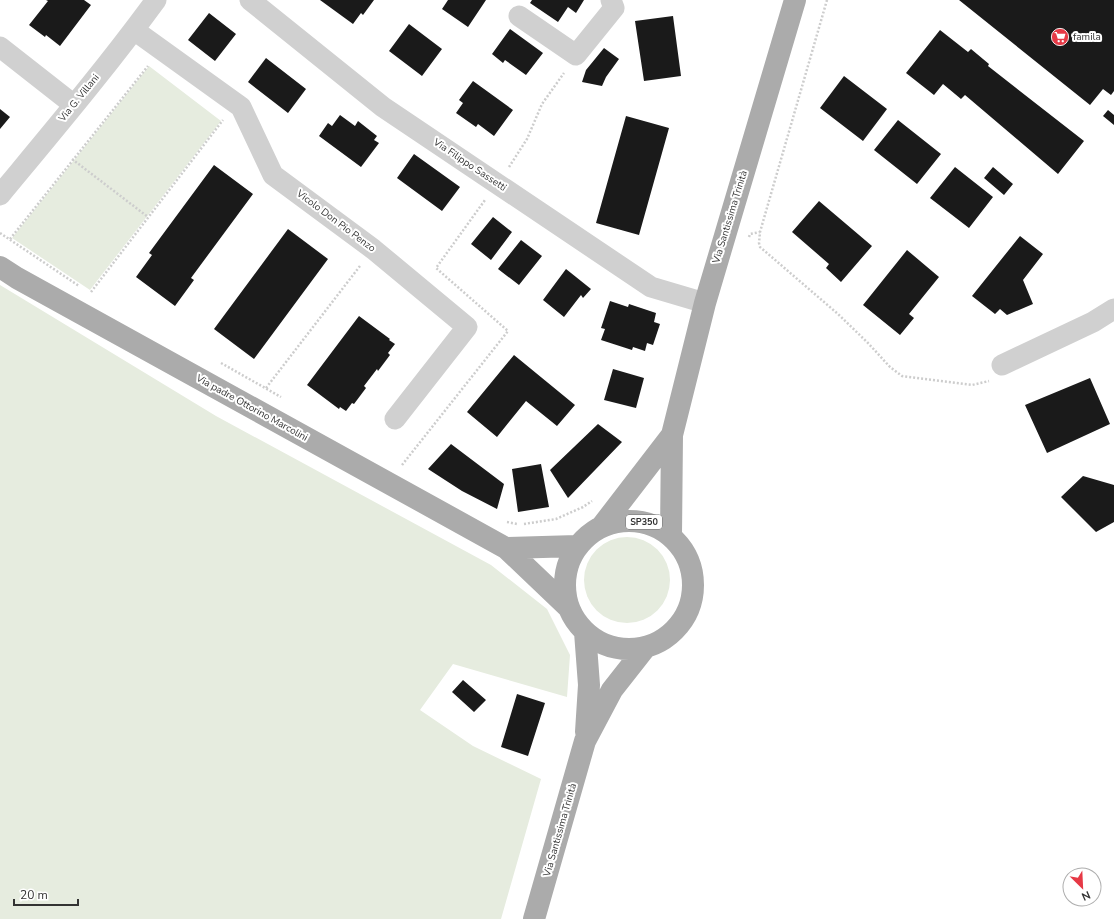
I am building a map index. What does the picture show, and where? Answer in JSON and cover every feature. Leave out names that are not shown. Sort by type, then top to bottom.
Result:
[{"type":"main road","name":"Via Santissima Trinità","points":[[671,535],[672,435],[705,303],[795,0]]},
{"type":"main road","name":"Via padre Ottorino Marcolini","points":[[0,267],[17,278],[506,548],[568,607]]},
{"type":"main road","name":"Via Santissima Trinità","points":[[602,526],[672,435]]},
{"type":"main road","name":"Via Santissima Trinità","points":[[620,521],[638,521],[655,526],[671,535],[684,550],[692,569],[693,589],[689,609],[679,626],[664,639],[645,648],[629,650],[613,648],[598,642],[585,632],[574,620],[568,607],[564,591],[565,575],[569,559],[577,546],[588,534],[602,526],[620,521]]},
{"type":"main road","points":[[506,548],[577,546]]},
{"type":"main road","name":"Via Santissima Trinità","points":[[534,919],[585,741],[589,685],[585,632]]},
{"type":"main road","name":"Via Santissima Trinità","points":[[585,741],[612,690],[645,648]]},
{"type":"street","name":"Via G. Villani","points":[[0,195],[134,30],[156,0]]},
{"type":"street","name":"Via Filippo Sassetti","points":[[250,0],[383,107],[651,287],[705,303]]},
{"type":"street","points":[[519,16],[576,55],[614,8],[611,0]]},
{"type":"street","name":"Vicolo Don Pio Penzo","points":[[134,30],[241,107],[273,175],[373,249],[467,326],[395,419]]},
{"type":"street","points":[[0,47],[74,105]]},
{"type":"street","points":[[997,373],[1094,322],[1114,309]]},
{"type":"path","points":[[827,0],[758,238],[760,247],[838,314],[890,367],[902,376],[972,385],[997,373]]},
{"type":"path","points":[[10,238],[162,49]]},
{"type":"path","points":[[498,184],[527,139],[542,104],[576,55]]},
{"type":"path","points":[[91,292],[236,103]]},
{"type":"path","points":[[72,160],[148,217]]},
{"type":"path","points":[[0,233],[10,238],[97,296]]},
{"type":"path","points":[[266,388],[373,249]]},
{"type":"path","points":[[219,362],[285,399]]},
{"type":"path","points":[[502,521],[519,525],[556,519],[583,507],[594,500]]},
{"type":"shaded area","points":[[149,66],[221,121],[90,290],[12,238]]},
{"type":"shaded area","points":[[0,285],[216,416],[491,565],[547,609],[570,655],[567,697],[453,664],[420,710],[473,746],[541,779],[501,919],[0,919]]},
{"type":"shaded area","points":[[627,537],[643,541],[657,550],[666,564],[670,580],[666,596],[657,610],[643,619],[627,623],[611,619],[597,610],[588,596],[584,580],[588,564],[597,550],[611,541]]},
{"type":"building","points":[[46,0],[84,0],[91,5],[60,46],[46,35],[45,37],[29,25],[48,1]]},
{"type":"building","points":[[320,0],[374,0],[363,15],[361,13],[353,24]]},
{"type":"building","points":[[448,0],[486,0],[468,27],[442,9]]},
{"type":"building","points":[[532,0],[584,0],[576,13],[568,7],[558,22],[530,3]]},
{"type":"building","name":"famila","points":[[959,0],[1114,0],[1114,91],[1111,95],[1103,89],[1090,105]]},
{"type":"building","points":[[209,13],[236,34],[215,61],[188,40]]},
{"type":"building","points":[[673,16],[681,76],[644,81],[635,21]]},
{"type":"building","points":[[409,24],[442,49],[422,76],[389,51]]},
{"type":"building","points":[[510,29],[543,53],[526,75],[505,60],[503,63],[492,54]]},
{"type":"building","points":[[940,30],[968,52],[971,49],[989,64],[988,66],[1084,141],[1058,174],[965,95],[961,99],[943,84],[934,95],[906,73]]},
{"type":"building","points":[[604,48],[619,59],[606,77],[602,86],[582,82],[586,70]]},
{"type":"building","points":[[266,58],[306,89],[288,113],[248,82]]},
{"type":"building","points":[[844,76],[887,109],[863,141],[820,108]]},
{"type":"building","points":[[473,81],[513,110],[494,136],[478,124],[476,127],[456,113],[463,103],[459,100]]},
{"type":"building","points":[[0,109],[10,117],[0,129]]},
{"type":"building","points":[[1108,110],[1114,115],[1114,125],[1103,116]]},
{"type":"building","points":[[340,115],[355,126],[358,121],[377,136],[374,140],[379,143],[361,167],[319,136],[328,123],[332,126]]},
{"type":"building","points":[[626,116],[669,128],[639,235],[596,223]]},
{"type":"building","points":[[898,120],[941,154],[917,184],[874,150]]},
{"type":"building","points":[[414,154],[460,187],[442,211],[397,178]]},
{"type":"building","points":[[214,165],[253,194],[191,278],[194,280],[175,306],[136,277],[152,255],[149,253]]},
{"type":"building","points":[[955,167],[993,197],[969,228],[930,198]]},
{"type":"building","points":[[993,167],[1013,184],[1004,195],[984,178]]},
{"type":"building","points":[[819,201],[872,246],[841,282],[826,268],[829,264],[792,232]]},
{"type":"building","points":[[493,217],[512,232],[491,260],[471,244]]},
{"type":"building","points":[[288,229],[328,259],[254,359],[214,329]]},
{"type":"building","points":[[1020,236],[1043,254],[1023,280],[1033,304],[1007,315],[1000,309],[995,314],[972,296]]},
{"type":"building","points":[[521,240],[542,256],[519,285],[498,269]]},
{"type":"building","points":[[907,250],[939,277],[909,314],[914,318],[900,335],[863,305]]},
{"type":"building","points":[[566,269],[591,289],[583,298],[581,295],[564,317],[543,300]]},
{"type":"building","points":[[610,301],[628,307],[629,304],[656,313],[654,322],[660,324],[653,345],[647,343],[645,351],[633,347],[632,350],[601,340],[605,329],[601,328]]},
{"type":"building","points":[[359,316],[395,344],[388,353],[390,355],[364,386],[366,388],[354,404],[352,403],[346,411],[340,407],[339,409],[307,385]]},
{"type":"building","points":[[514,355],[575,405],[557,426],[526,401],[497,437],[467,412]]},
{"type":"building","points":[[613,369],[644,378],[636,408],[604,400]]},
{"type":"building","points":[[1090,378],[1110,424],[1047,453],[1025,405]]},
{"type":"building","points":[[598,424],[622,442],[568,498],[550,470]]},
{"type":"building","points":[[451,444],[504,484],[497,509],[462,491],[428,469]]},
{"type":"building","points":[[541,464],[549,507],[518,512],[512,469]]},
{"type":"building","points":[[1083,476],[1114,485],[1114,522],[1096,532],[1061,497]]},
{"type":"building","points":[[463,680],[486,700],[474,712],[452,692]]},
{"type":"building","points":[[517,694],[545,703],[528,756],[501,747]]},
{"type":"place","name":"famila","points":[[1060,37]]}]
